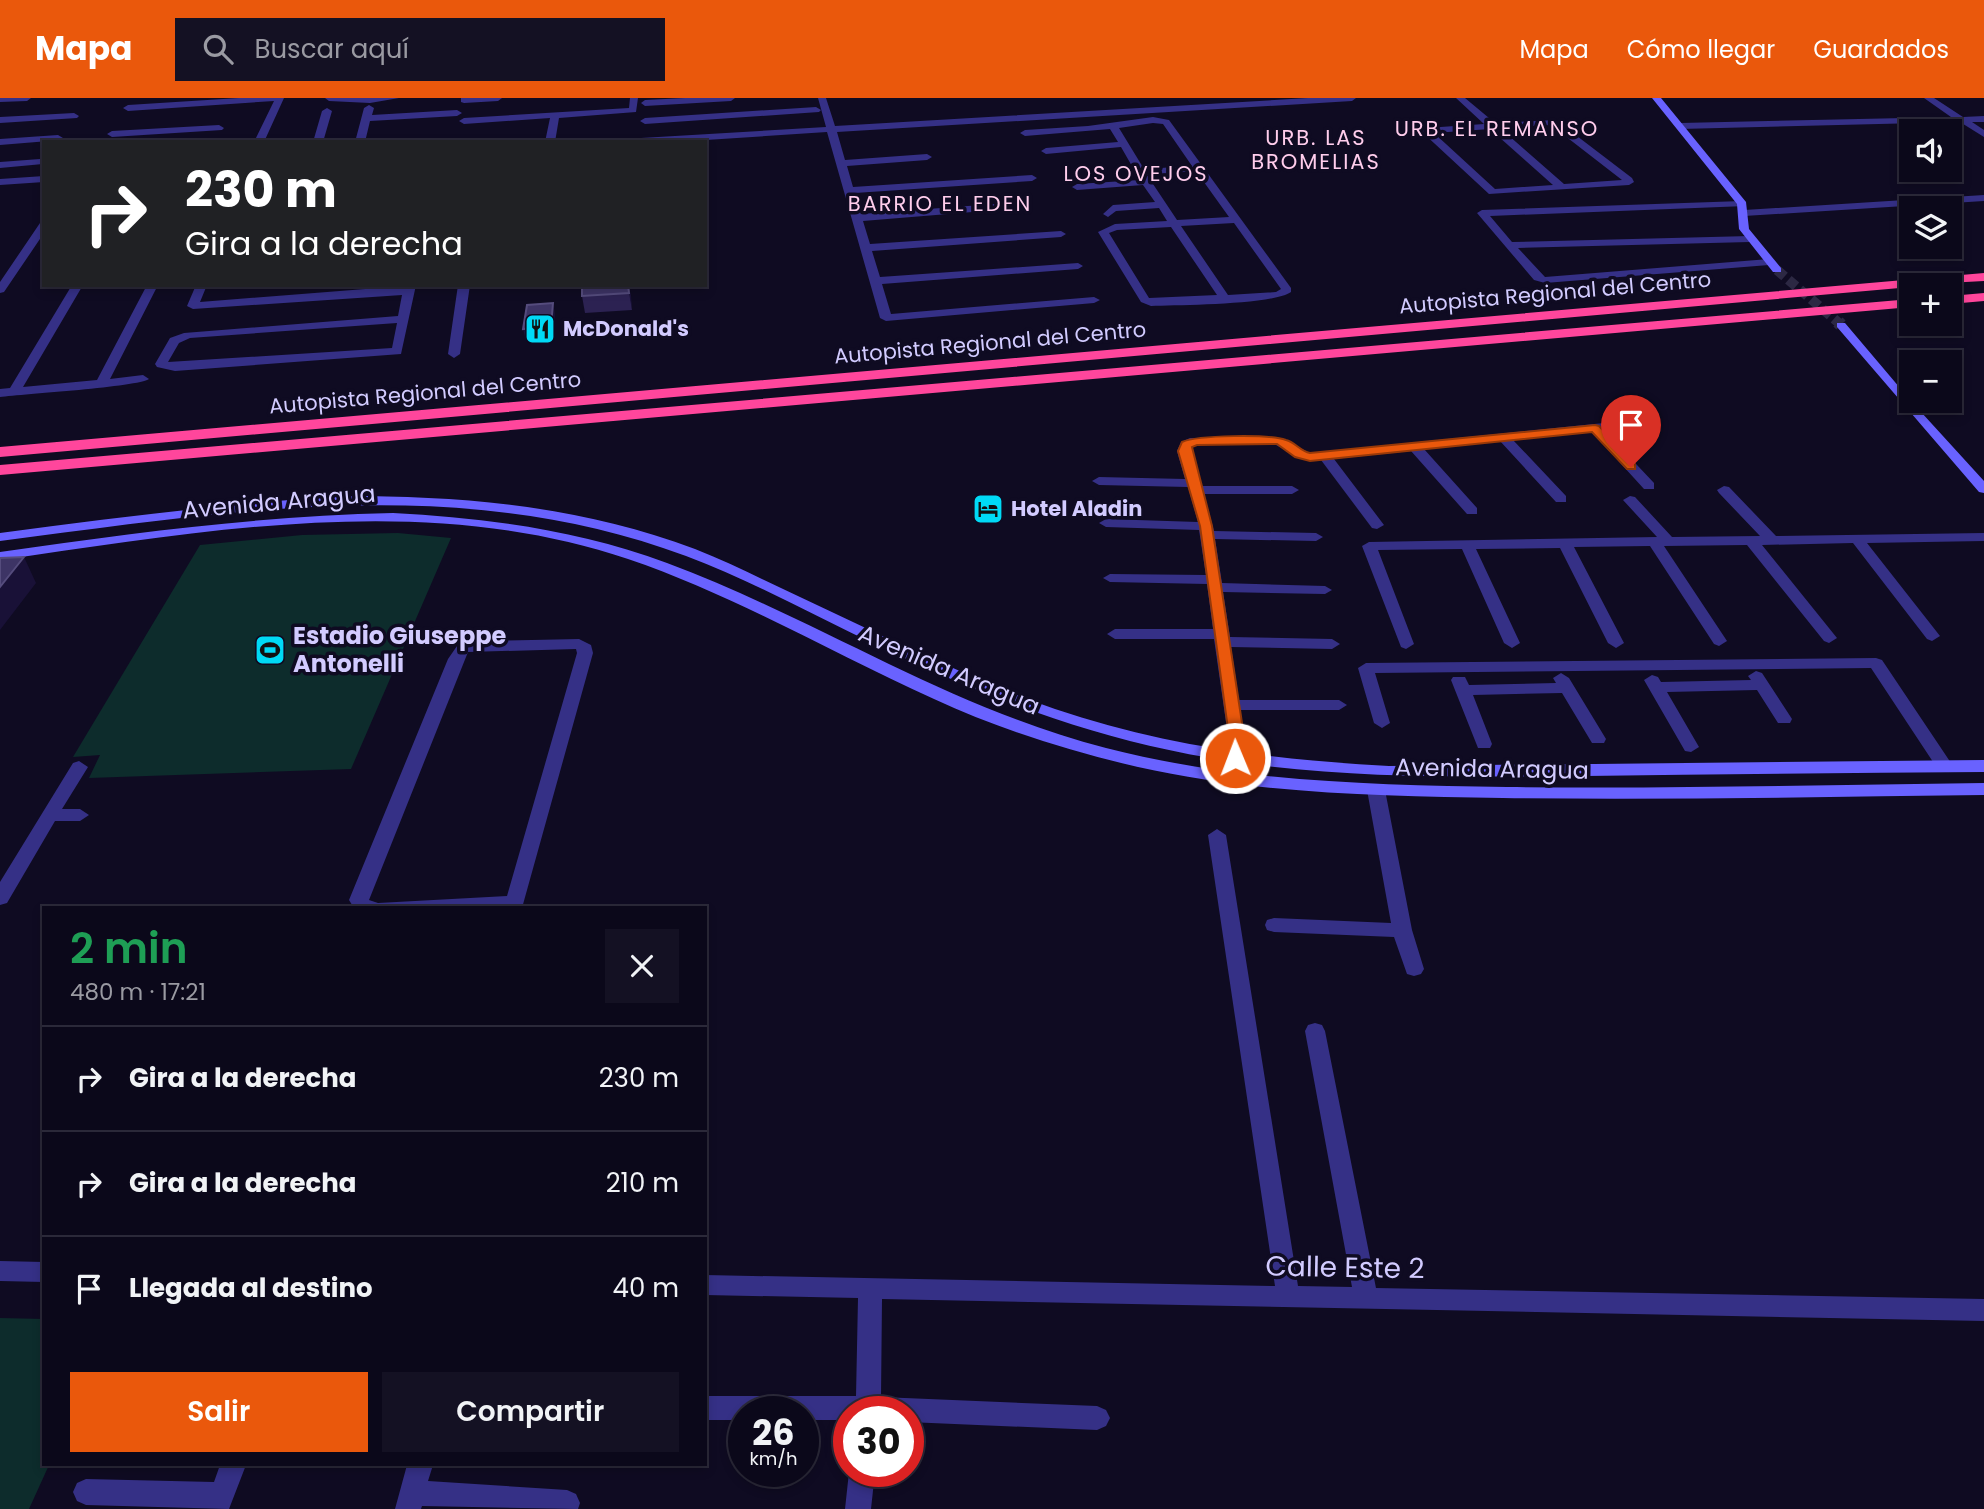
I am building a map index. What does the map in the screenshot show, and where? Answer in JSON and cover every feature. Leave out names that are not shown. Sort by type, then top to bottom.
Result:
[{"type":"highway","name":"Autopista Regional del Centro","points":[[0,452],[1984,277]]},
{"type":"highway","points":[[1962,299],[1984,297]]},
{"type":"highway","name":"Autopista Regional del Centro","points":[[0,470],[1899,304]]},
{"type":"street","points":[[0,99],[27,98]]},
{"type":"street","points":[[120,121],[135,98]]},
{"type":"street","points":[[330,98],[395,98]]},
{"type":"street","points":[[464,100],[498,98]]},
{"type":"street","points":[[367,118],[555,115],[633,110],[634,98]]},
{"type":"street","points":[[644,140],[645,101],[731,98]]},
{"type":"street","points":[[822,98],[886,318],[1094,300]]},
{"type":"street","points":[[1170,98],[1179,109]]},
{"type":"street","points":[[661,140],[1352,98]]},
{"type":"street","points":[[1460,98],[1563,188]]},
{"type":"street","points":[[1656,98],[1743,208],[1744,229],[1773,266],[1545,280],[1538,278],[1482,213],[1743,208],[1984,198]]},
{"type":"street","points":[[1928,98],[1961,119]]},
{"type":"street","points":[[0,112],[11,99]]},
{"type":"street","points":[[120,121],[208,101],[279,99],[259,140]]},
{"type":"street","points":[[361,140],[370,100]]},
{"type":"street","points":[[645,121],[816,110]]},
{"type":"street","points":[[319,140],[327,111]]},
{"type":"street","points":[[1093,114],[1103,127],[1125,144],[1161,205],[1226,299]]},
{"type":"street","points":[[550,140],[555,115]]},
{"type":"street","points":[[0,120],[74,116]]},
{"type":"street","points":[[1962,119],[1984,119]]},
{"type":"street","points":[[1962,120],[1984,134]]},
{"type":"street","points":[[120,121],[219,128]]},
{"type":"street","points":[[120,121],[126,140]]},
{"type":"street","points":[[1025,133],[1164,121],[1287,290],[1279,295],[1151,303],[1145,300],[1103,232],[1115,228],[1236,220]]},
{"type":"street","points":[[1680,126],[1899,121]]},
{"type":"street","points":[[1553,122],[1629,180],[1624,183],[1493,192],[1426,131],[1491,125],[1553,122]]},
{"type":"street","points":[[1103,127],[1106,146]]},
{"type":"street","points":[[0,142],[58,138]]},
{"type":"street","points":[[1046,151],[1125,144]]},
{"type":"street","points":[[842,163],[927,157]]},
{"type":"street","points":[[0,165],[40,162]]},
{"type":"street","points":[[1077,187],[1199,168]]},
{"type":"street","points":[[848,190],[1032,178]]},
{"type":"street","points":[[0,182],[42,179]]},
{"type":"street","points":[[856,218],[1021,205]]},
{"type":"street","points":[[1108,214],[1113,208],[1161,205]]},
{"type":"street","points":[[0,290],[42,228]]},
{"type":"street","points":[[865,248],[1061,234]]},
{"type":"street","points":[[1511,245],[1750,239]]},
{"type":"street","points":[[875,281],[1079,266]]},
{"type":"street","points":[[14,392],[77,287]]},
{"type":"street","points":[[101,384],[152,287]]},
{"type":"street","points":[[201,287],[193,306],[409,288],[397,351],[164,367],[161,364],[174,341],[188,335],[402,319]]},
{"type":"street","points":[[454,354],[464,287]]},
{"type":"street","points":[[1841,325],[1984,489]]},
{"type":"street","points":[[0,393],[143,379]]},
{"type":"street","points":[[1235,758],[1236,736],[1207,531],[1184,451],[1186,445],[1195,441],[1277,441],[1286,443],[1299,454],[1325,456],[1633,424]]},
{"type":"street","points":[[1595,428],[1649,486]]},
{"type":"street","points":[[1504,438],[1561,499]]},
{"type":"street","points":[[1415,447],[1472,511]]},
{"type":"street","points":[[1325,456],[1377,525]]},
{"type":"street","points":[[1099,481],[1292,490]]},
{"type":"street","points":[[1724,490],[1771,539]]},
{"type":"street","name":"Avenida Aragua","points":[[0,537],[309,500],[397,498],[523,508],[629,531],[690,552],[933,667],[1012,700],[1139,739],[1235,758],[1365,771],[1984,766]]},
{"type":"street","points":[[1630,500],[1661,542],[1720,640]]},
{"type":"street","name":"Avenida Aragua","points":[[0,556],[259,521],[326,516],[393,516],[494,523],[572,537],[630,554],[683,575],[917,686],[1016,728],[1164,768],[1314,789],[1571,794],[1984,789]]},
{"type":"street","points":[[1106,523],[1316,537]]},
{"type":"street","points":[[1406,644],[1369,545],[1984,537]]},
{"type":"street","points":[[1856,538],[1932,636]]},
{"type":"street","points":[[1750,539],[1829,638]]},
{"type":"street","points":[[1564,542],[1616,643]]},
{"type":"street","points":[[1467,544],[1512,643]]},
{"type":"street","points":[[1110,578],[1325,590]]},
{"type":"street","points":[[1115,634],[1332,644]]},
{"type":"street","points":[[363,906],[358,900],[456,659],[463,649],[476,646],[579,644],[585,648],[585,653],[514,905],[471,906]]},
{"type":"street","points":[[1382,723],[1366,668],[1876,663],[1945,767]]},
{"type":"street","points":[[1748,664],[1784,719]]},
{"type":"street","points":[[1643,665],[1691,747]]},
{"type":"street","points":[[1554,666],[1598,739]]},
{"type":"street","points":[[1454,667],[1483,744]]},
{"type":"street","points":[[1657,688],[1762,685]]},
{"type":"street","points":[[1463,690],[1567,688]]},
{"type":"street","points":[[1232,705],[1339,705]]},
{"type":"street","points":[[0,898],[79,767]]},
{"type":"street","points":[[1376,790],[1402,930],[1414,969]]},
{"type":"street","points":[[50,815],[80,815]]},
{"type":"street","points":[[1217,835],[1288,1295]]},
{"type":"street","points":[[1274,925],[1402,930]]},
{"type":"street","points":[[1315,1031],[1366,1297]]},
{"type":"street","points":[[0,1271],[42,1272]]},
{"type":"street","name":"Calle Este 2","points":[[707,1285],[870,1286],[1984,1310]]},
{"type":"street","points":[[868,1396],[870,1286]]},
{"type":"street","points":[[707,1408],[833,1410]]},
{"type":"street","points":[[924,1412],[1097,1418]]},
{"type":"street","points":[[86,1492],[219,1502],[233,1466]]},
{"type":"street","points":[[421,1466],[410,1501],[567,1503]]},
{"type":"street","points":[[858,1509],[860,1487]]},
{"type":"green space","name":"Estadio Giuseppe Antonelli","points":[[398,533],[451,538],[351,769],[89,778],[100,755],[73,757],[200,545],[302,535]]},
{"type":"green space","points":[[0,1318],[42,1319],[42,1466],[49,1466],[29,1509],[0,1509]]},
{"type":"building","points":[[582,287],[628,287],[629,293],[582,296]]},
{"type":"building","points":[[553,303],[551,326],[523,329],[527,305]]},
{"type":"building","points":[[24,557],[0,587],[0,558]]},
{"type":"tunnel","points":[[1777,270],[1840,324]]},
{"type":"place","name":"McDonald's","points":[[540,329]]},
{"type":"place","name":"Hotel Aladin","points":[[988,509]]},
{"type":"place","name":"Estadio Giuseppe Antonelli","points":[[270,650]]},
{"type":"district","name":"URB. EL REMANSO","points":[[1497,129]]},
{"type":"district","name":"URB. LAS BROMELIAS","points":[[1316,150]]},
{"type":"district","name":"LOS OVEJOS","points":[[1136,174]]},
{"type":"district","name":"BARRIO EL EDEN","points":[[940,204]]},
{"type":"route","points":[[1235,758],[1236,736],[1206,526],[1184,451],[1186,445],[1195,441],[1277,441],[1286,443],[1299,454],[1310,457],[1595,428],[1631,467]]}]
